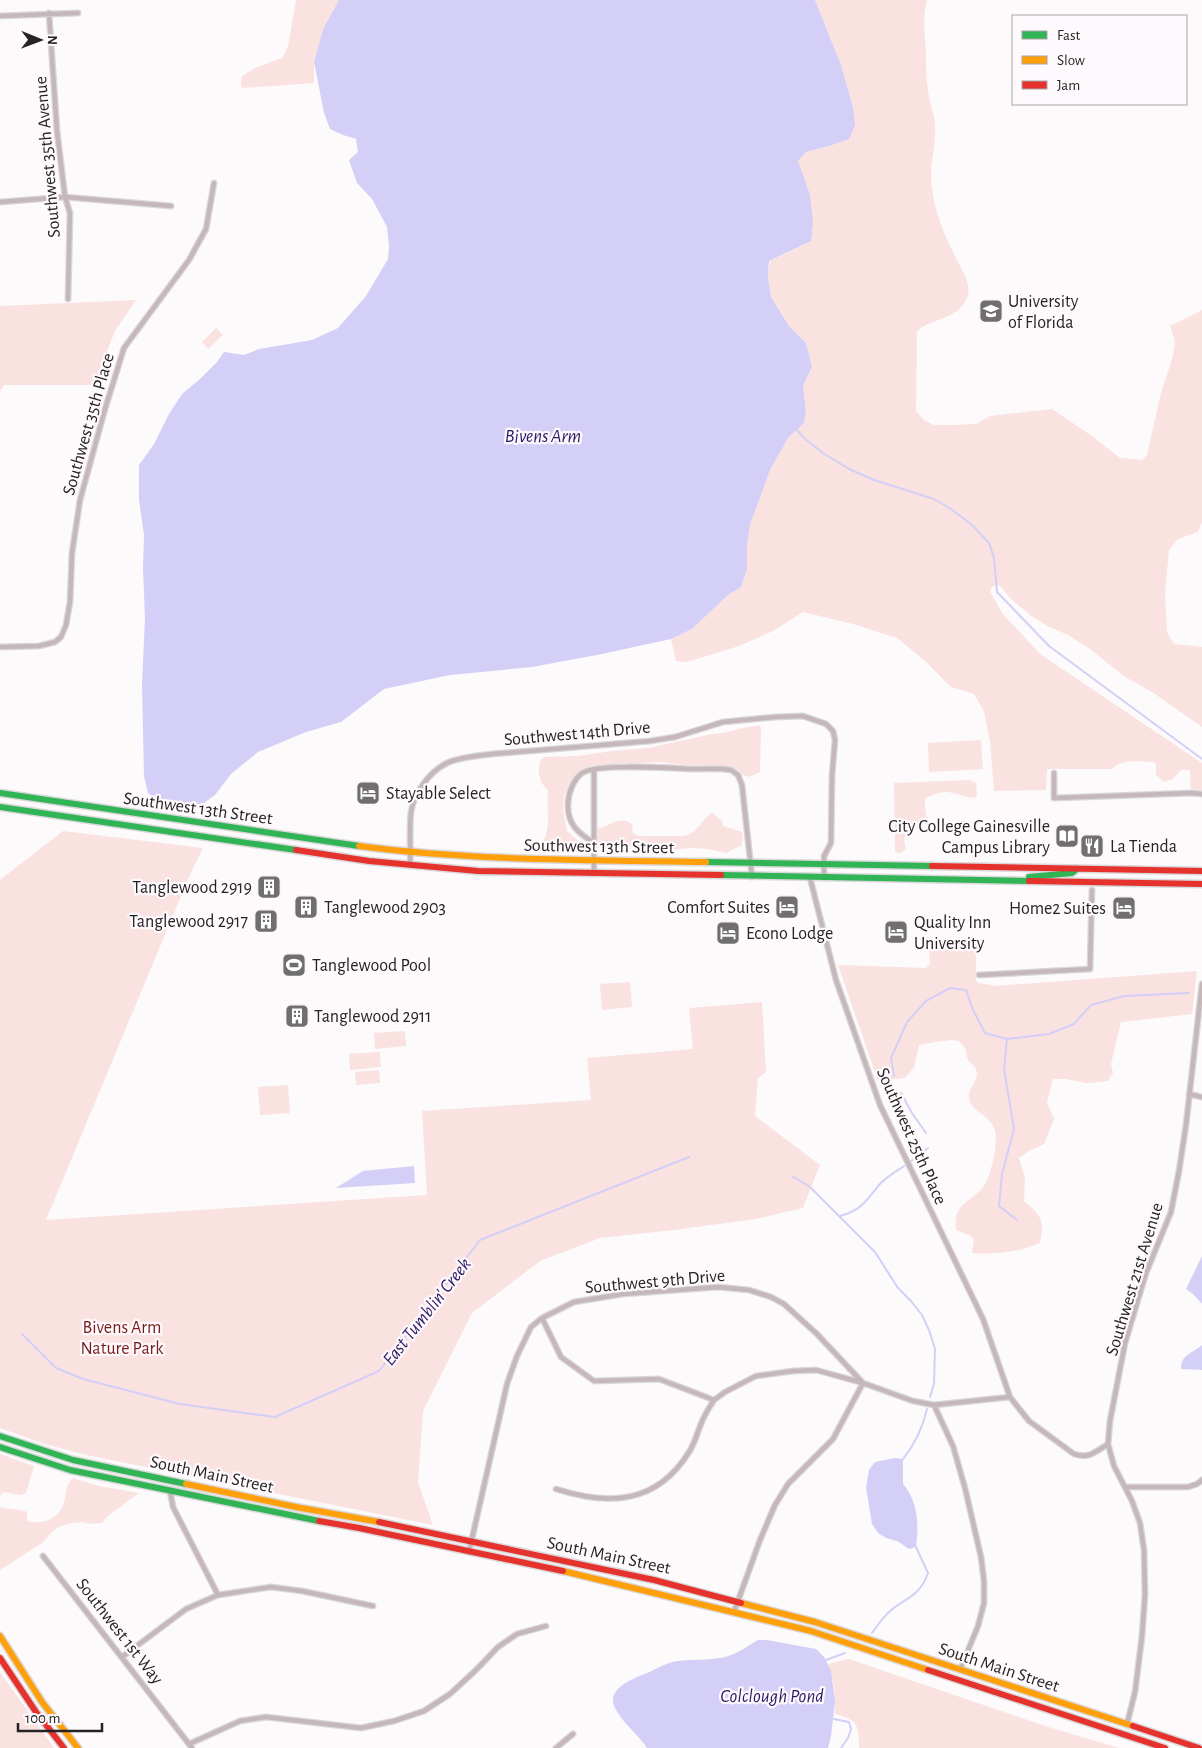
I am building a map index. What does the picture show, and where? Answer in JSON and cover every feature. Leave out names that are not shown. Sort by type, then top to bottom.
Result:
[{"type":"main road","name":"Southwest 13th Street","points":[[0,794],[342,844],[411,853],[479,858],[1202,871]]},
{"type":"main road","name":"Southwest 13th Street","points":[[0,807],[231,842],[410,866],[478,871],[1026,881],[1092,886],[1202,884]]},
{"type":"main road","points":[[957,866],[957,880]]},
{"type":"main road","points":[[1026,881],[1030,877],[1072,873],[1078,868]]},
{"type":"main road","points":[[1092,869],[1092,886]]},
{"type":"main road","name":"South Main Street","points":[[0,1436],[56,1455],[172,1481],[471,1541],[654,1580],[738,1601],[815,1622],[1199,1748]]},
{"type":"main road","name":"South Main Street","points":[[0,1447],[70,1470],[574,1573],[811,1631],[1165,1748]]},
{"type":"main road","points":[[53,1465],[56,1455]]},
{"type":"main road","points":[[170,1491],[172,1481]]},
{"type":"main road","points":[[0,1636],[42,1702],[78,1748]]},
{"type":"main road","points":[[0,1658],[36,1712],[64,1748]]},
{"type":"main road","points":[[956,1680],[960,1670]]},
{"type":"main road","points":[[1122,1734],[1127,1724]]},
{"type":"street","name":"Southwest 35th Avenue","points":[[49,13],[57,131],[64,197],[70,213],[68,299]]},
{"type":"street","points":[[0,16],[78,13]]},
{"type":"street","name":"Southwest 35th Place","points":[[0,647],[39,646],[55,642],[66,625],[72,553],[80,500],[124,348],[189,260],[206,229],[214,183]]},
{"type":"street","points":[[0,202],[64,197],[172,206]]},
{"type":"street","name":"Southwest 14th Drive","points":[[410,866],[411,811],[416,797],[423,784],[434,772],[447,763],[467,757],[492,754],[650,741],[675,737],[723,722],[792,716],[803,716],[823,722],[834,732],[831,843],[824,856],[824,864]]},
{"type":"street","points":[[594,843],[580,835],[572,825],[567,811],[571,786],[582,773],[594,769],[632,767],[726,769],[736,772],[742,785],[752,877]]},
{"type":"street","points":[[594,769],[594,874]]},
{"type":"street","points":[[1054,773],[1054,798],[1202,794]]},
{"type":"street","points":[[231,842],[233,828]]},
{"type":"street","points":[[824,864],[824,878]]},
{"type":"street","name":"Southwest 25th Place","points":[[810,878],[836,980],[880,1105],[982,1319],[1010,1398]]},
{"type":"street","points":[[979,975],[1090,970],[1092,886]]},
{"type":"street","name":"Southwest 21st Avenue","points":[[1127,1724],[1135,1692],[1142,1636],[1144,1559],[1140,1523],[1132,1501],[1114,1466],[1108,1444],[1110,1421],[1134,1311],[1146,1273],[1171,1212],[1179,1171],[1202,984]]},
{"type":"street","points":[[1189,1094],[1202,1097]]},
{"type":"street","name":"Southwest 9th Drive","points":[[469,1552],[503,1402],[517,1356],[531,1327],[542,1318],[574,1302],[623,1294],[718,1286],[749,1290],[771,1297],[784,1304],[817,1334],[864,1383]]},
{"type":"street","points":[[542,1318],[561,1357],[594,1381],[659,1379],[714,1400]]},
{"type":"street","points":[[556,1489],[577,1496],[606,1500],[628,1498],[652,1490],[674,1473],[690,1450],[701,1423],[714,1400],[756,1376],[793,1371],[816,1370],[864,1383],[912,1401],[934,1405],[1010,1398],[1029,1421],[1074,1454],[1082,1457],[1092,1454],[1108,1444]]},
{"type":"street","points":[[734,1612],[775,1505],[788,1484],[833,1439],[864,1383]]},
{"type":"street","points":[[934,1405],[953,1446],[963,1480],[981,1557],[984,1581],[984,1603],[978,1626],[960,1670]]},
{"type":"street","points":[[1125,1487],[1188,1487],[1201,1481]]},
{"type":"street","points":[[170,1491],[173,1507],[218,1596]]},
{"type":"street","name":"Southwest 1st Way","points":[[43,1556],[191,1746]]},
{"type":"street","points":[[122,1657],[186,1609],[218,1596],[271,1587],[302,1591],[372,1606]]},
{"type":"street","points":[[191,1746],[240,1721],[266,1717],[362,1728],[394,1721],[424,1711],[450,1694],[498,1647],[517,1634],[546,1626]]},
{"type":"street","points":[[556,1748],[573,1734]]},
{"type":"green space","points":[[296,0],[339,0],[323,29],[314,62],[314,83],[242,88],[242,76],[255,68],[282,58],[288,47]]},
{"type":"green space","points":[[815,0],[927,0],[924,21],[926,76],[935,124],[931,173],[933,192],[941,225],[966,278],[968,296],[961,308],[917,331],[916,411],[924,420],[934,425],[976,424],[990,416],[1052,409],[1120,458],[1142,460],[1147,455],[1161,393],[1173,356],[1175,340],[1170,326],[1202,310],[1202,522],[1198,532],[1178,539],[1169,550],[1165,593],[1167,632],[1174,644],[1202,647],[1202,727],[1152,692],[1125,677],[1090,649],[1033,617],[1013,601],[999,585],[993,586],[990,591],[1002,613],[1040,654],[1202,763],[1202,791],[1191,789],[1190,770],[1181,770],[1173,779],[1164,782],[1156,775],[1156,764],[1154,762],[1137,761],[1121,763],[1112,769],[1047,769],[1046,790],[994,791],[990,741],[984,711],[974,694],[951,687],[925,661],[897,638],[853,624],[803,612],[773,631],[739,646],[687,662],[676,661],[671,639],[692,629],[728,595],[741,587],[747,569],[747,546],[750,525],[770,470],[788,438],[804,423],[806,411],[803,386],[812,367],[806,343],[789,326],[771,297],[768,277],[770,261],[811,241],[802,176],[798,161],[806,152],[829,146],[853,107],[841,65]]},
{"type":"green space","points":[[136,300],[115,331],[94,385],[4,385],[0,392],[0,306]]},
{"type":"green space","points":[[216,328],[223,335],[208,349],[202,342]]},
{"type":"green space","points":[[760,726],[761,729],[760,772],[749,777],[730,766],[685,765],[659,762],[594,765],[581,769],[569,784],[564,796],[563,810],[567,831],[582,844],[553,847],[542,843],[547,831],[548,818],[548,791],[540,778],[539,771],[540,762],[544,757],[578,756],[648,748]]},
{"type":"green space","points":[[981,740],[983,769],[929,772],[928,743]]},
{"type":"green space","points":[[970,780],[976,783],[977,796],[974,798],[946,792],[934,794],[926,798],[926,819],[924,823],[905,836],[906,849],[901,853],[895,852],[894,783]]},
{"type":"green space","points":[[712,813],[722,821],[723,826],[742,832],[741,846],[727,853],[696,848],[664,850],[646,846],[643,849],[625,845],[597,845],[598,829],[616,822],[629,822],[633,825],[632,830],[634,834],[639,836],[684,836],[696,830]]},
{"type":"green space","name":"Bivens Arm Nature Park","points":[[63,831],[203,848],[189,877],[46,1220],[427,1195],[422,1111],[591,1100],[587,1058],[693,1049],[689,1008],[762,1002],[766,1072],[758,1078],[755,1116],[820,1165],[803,1208],[756,1219],[600,1238],[540,1261],[472,1313],[423,1411],[418,1482],[433,1525],[86,1455],[45,1444],[0,1428],[0,880]]},
{"type":"green space","points":[[928,937],[963,942],[976,941],[976,981],[996,986],[1197,971],[1192,1014],[1121,1022],[1111,1064],[1113,1073],[1108,1081],[1087,1083],[1066,1079],[1053,1079],[1047,1102],[1054,1119],[1044,1144],[1019,1158],[1025,1178],[1024,1201],[1038,1214],[1042,1223],[1040,1243],[1024,1249],[990,1254],[972,1253],[974,1239],[956,1230],[957,1214],[960,1209],[986,1182],[996,1144],[995,1131],[990,1121],[973,1107],[969,1099],[969,1091],[977,1077],[977,1073],[967,1058],[965,1048],[959,1041],[952,1040],[919,1045],[914,1068],[904,1078],[878,1081],[838,965],[926,968],[930,964]]},
{"type":"green space","points":[[630,982],[632,1007],[602,1010],[600,984]]},
{"type":"green space","points":[[405,1031],[406,1046],[375,1049],[374,1033]]},
{"type":"green space","points":[[380,1052],[381,1067],[350,1070],[349,1054]]},
{"type":"green space","points":[[379,1070],[380,1083],[356,1085],[355,1072]]},
{"type":"green space","points":[[288,1085],[290,1113],[260,1115],[258,1087]]},
{"type":"green space","points":[[0,1454],[34,1466],[26,1493],[20,1495],[3,1492],[0,1496]]},
{"type":"green space","points":[[73,1478],[99,1486],[139,1493],[108,1516],[102,1523],[91,1524],[83,1522],[61,1526],[53,1531],[42,1543],[0,1570],[0,1507],[27,1512],[27,1521],[42,1522],[55,1516],[62,1508],[68,1484]]},
{"type":"green space","points":[[849,1659],[1045,1726],[1119,1748],[859,1748],[856,1725],[853,1721],[835,1714],[833,1682],[828,1664]]},
{"type":"green space","points":[[0,1672],[54,1748],[0,1748]]},
{"type":"water","name":"Bivens Arm","points":[[339,0],[815,0],[841,65],[853,107],[855,125],[849,139],[806,152],[798,161],[810,195],[813,223],[811,241],[769,261],[768,277],[771,297],[789,326],[806,343],[812,367],[803,386],[806,411],[804,423],[788,438],[770,470],[750,525],[747,546],[747,569],[741,587],[728,595],[692,629],[671,639],[597,655],[532,667],[450,675],[384,689],[341,722],[306,732],[258,752],[231,774],[215,795],[204,803],[188,806],[173,805],[155,799],[148,793],[144,776],[142,685],[145,618],[144,535],[139,500],[139,465],[154,444],[169,414],[182,394],[217,362],[224,352],[244,355],[259,349],[312,340],[338,328],[366,296],[388,259],[387,227],[372,199],[357,183],[349,160],[358,152],[356,139],[330,129],[324,113],[314,62],[323,29]]},
{"type":"water","points":[[414,1166],[415,1183],[336,1188],[363,1171]]},
{"type":"water","points":[[1202,1256],[1202,1304],[1186,1289]]},
{"type":"water","points":[[1202,1345],[1202,1370],[1181,1369],[1181,1364],[1185,1357]]},
{"type":"water","points":[[895,1458],[903,1459],[903,1484],[912,1498],[916,1514],[916,1547],[909,1549],[897,1541],[886,1538],[878,1533],[872,1524],[866,1487],[869,1470],[875,1462]]},
{"type":"water","name":"Colclough Pond","points":[[758,1640],[816,1649],[824,1657],[831,1671],[835,1702],[828,1748],[647,1748],[614,1706],[614,1695],[621,1686],[663,1665],[684,1660],[725,1657],[738,1652]]},
{"type":"waterway","points":[[797,430],[823,453],[849,469],[874,480],[934,499],[972,525],[989,543],[994,558],[997,592],[1049,646],[1202,759]]},
{"type":"waterway","points":[[894,1076],[891,1058],[907,1022],[926,1001],[950,988],[966,990],[973,1010],[985,1033],[1007,1039],[1049,1034],[1074,1024],[1091,1005],[1124,996],[1189,993]]},
{"type":"waterway","points":[[1007,1039],[1004,1069],[1014,1129],[1002,1174],[999,1206],[1017,1220]]},
{"type":"waterway","points":[[901,1093],[926,1133]]},
{"type":"waterway","points":[[911,1161],[928,1148]]},
{"type":"waterway","name":"East Tumblin' Creek","points":[[22,1334],[56,1368],[83,1379],[180,1404],[275,1417],[379,1371],[480,1240],[689,1157]]},
{"type":"waterway","points":[[840,1216],[859,1208],[882,1182],[904,1166]]},
{"type":"waterway","points":[[792,1176],[810,1187],[875,1252],[898,1288],[922,1315],[935,1349],[934,1384],[930,1397]]},
{"type":"waterway","points":[[903,1459],[918,1436],[927,1409]]},
{"type":"waterway","points":[[872,1633],[887,1613],[917,1591],[925,1581],[928,1573],[916,1547]]},
{"type":"waterway","points":[[826,1660],[845,1653]]},
{"type":"waterway","points":[[834,1719],[849,1722],[851,1729],[848,1738],[841,1748]]},
{"type":"traffic: fast","points":[[0,793],[359,846]]},
{"type":"traffic: fast","points":[[0,807],[296,850]]},
{"type":"traffic: fast","points":[[706,862],[932,866]]},
{"type":"traffic: fast","points":[[1029,877],[1072,873],[1077,869]]},
{"type":"traffic: fast","points":[[721,875],[1029,881]]},
{"type":"traffic: fast","points":[[0,1436],[73,1460],[186,1484]]},
{"type":"traffic: fast","points":[[0,1447],[70,1470],[319,1521]]},
{"type":"traffic: slow","points":[[359,846],[445,855],[706,862]]},
{"type":"traffic: slow","points":[[186,1484],[379,1522]]},
{"type":"traffic: slow","points":[[563,1571],[811,1631],[928,1670]]},
{"type":"traffic: slow","points":[[741,1603],[815,1622],[1133,1726]]},
{"type":"traffic: slow","points":[[0,1636],[42,1702],[78,1748]]},
{"type":"traffic: jam","points":[[296,850],[369,861],[478,871],[721,875]]},
{"type":"traffic: jam","points":[[932,866],[1202,871]]},
{"type":"traffic: jam","points":[[1029,881],[1202,884]]},
{"type":"traffic: jam","points":[[319,1521],[563,1571]]},
{"type":"traffic: jam","points":[[379,1522],[654,1580],[741,1603]]},
{"type":"traffic: jam","points":[[0,1658],[36,1712],[64,1748]]},
{"type":"traffic: jam","points":[[928,1670],[1165,1748]]},
{"type":"traffic: jam","points":[[1133,1726],[1199,1748]]},
{"type":"place","name":"University of Florida","points":[[991,311]]},
{"type":"place","name":"Stayable Select","points":[[368,793]]},
{"type":"place","name":"City College Gainesville Campus Library","points":[[1067,836]]},
{"type":"place","name":"La Tienda","points":[[1092,846]]},
{"type":"place","name":"Tanglewood 2919","points":[[269,887]]},
{"type":"place","name":"Tanglewood 2903","points":[[306,907]]},
{"type":"place","name":"Comfort Suites","points":[[787,907]]},
{"type":"place","name":"Home2 Suites","points":[[1124,908]]},
{"type":"place","name":"Tanglewood 2917","points":[[266,921]]},
{"type":"place","name":"Quality Inn University","points":[[896,932]]},
{"type":"place","name":"Econo Lodge","points":[[728,933]]},
{"type":"place","name":"Tanglewood Pool","points":[[294,965]]},
{"type":"place","name":"Tanglewood 2911","points":[[297,1016]]}]
